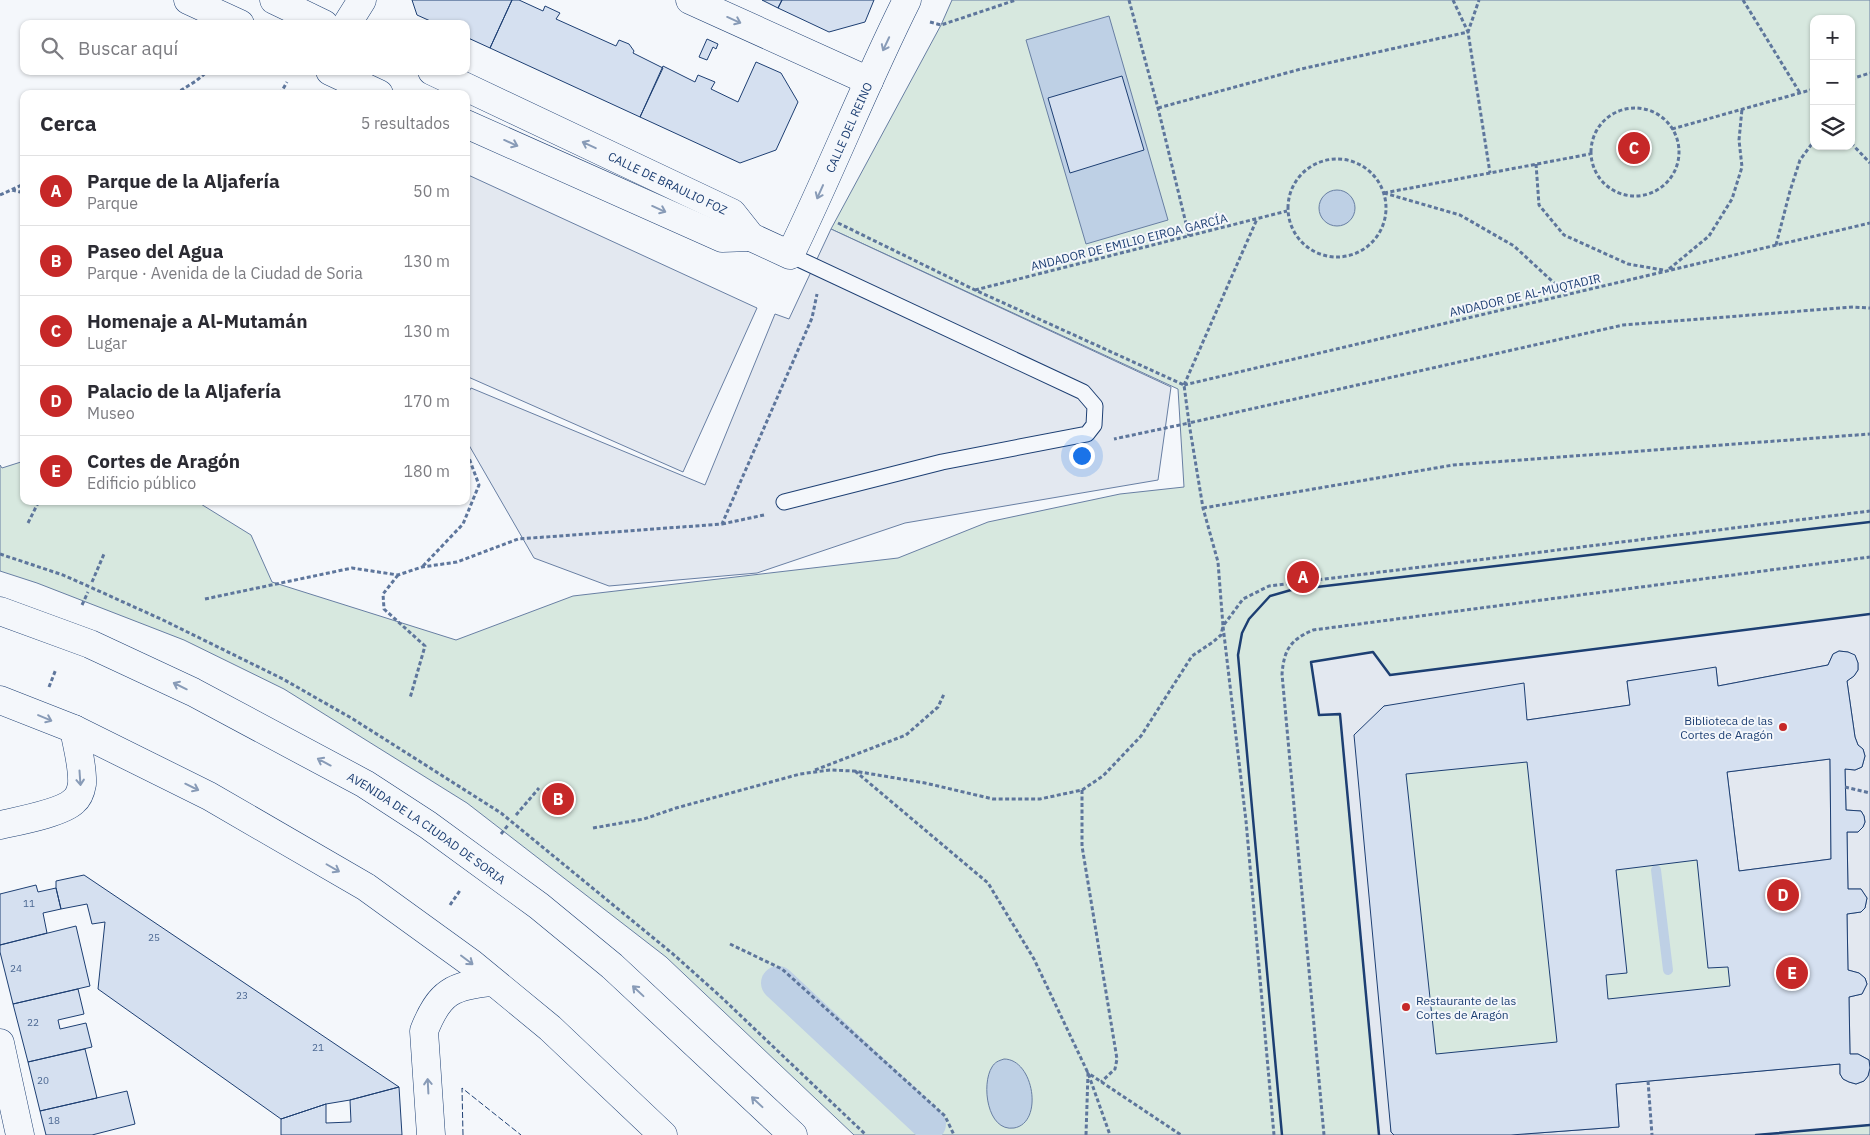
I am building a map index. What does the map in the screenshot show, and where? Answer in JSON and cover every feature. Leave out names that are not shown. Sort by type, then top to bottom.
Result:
[{"type":"street","points":[[188,0],[231,20]]},
{"type":"street","points":[[274,0],[316,20]]},
{"type":"street","points":[[350,20],[362,0]]},
{"type":"street","points":[[690,0],[869,81]]},
{"type":"street","name":"CALLE DEL REINO","points":[[790,255],[907,0]]},
{"type":"street","points":[[339,75],[371,90]]},
{"type":"street","name":"CALLE DE BRAULIO FOZ","points":[[440,75],[732,213],[751,237]]},
{"type":"street","points":[[470,126],[722,238],[751,237],[790,255]]},
{"type":"street","name":"AVENIDA DE LA CIUDAD DE SORIA","points":[[0,611],[90,644],[193,692],[365,784],[428,825],[539,906],[612,966],[793,1135]]},
{"type":"street","points":[[0,700],[74,730],[209,796],[366,887],[464,958],[550,1028],[662,1135]]},
{"type":"street","points":[[0,826],[65,807],[80,794],[82,783],[74,730]]},
{"type":"street","points":[[431,1135],[424,1031],[435,1008],[453,990],[462,986],[493,982]]},
{"type":"street","points":[[0,1043],[20,1135]]},
{"type":"lane","points":[[784,502],[942,462],[1087,434],[1094,425],[1095,406],[1083,392],[790,255]]},
{"type":"path","points":[[925,20],[942,25],[1016,0]]},
{"type":"path","points":[[1129,0],[1189,236]]},
{"type":"path","points":[[1453,0],[1468,32],[1490,173]]},
{"type":"path","points":[[1468,32],[1479,0]]},
{"type":"path","points":[[1743,0],[1800,93]]},
{"type":"path","points":[[1158,108],[1301,69],[1468,32]]},
{"type":"path","points":[[1855,78],[1870,74]]},
{"type":"path","points":[[181,90],[203,75]]},
{"type":"path","points":[[282,90],[287,82]]},
{"type":"path","points":[[1672,129],[1810,90]]},
{"type":"path","points":[[1636,108],[1650,110],[1663,118],[1672,129],[1678,142],[1679,157],[1675,171],[1667,183],[1654,192],[1641,196],[1626,195],[1612,190],[1601,181],[1593,168],[1590,154],[1592,139],[1599,127],[1609,116],[1622,110],[1636,108]]},
{"type":"path","points":[[1536,164],[1540,205],[1564,234],[1628,264],[1667,270],[1709,236],[1732,199],[1742,166],[1739,140],[1742,109]]},
{"type":"path","points":[[1776,245],[1800,160],[1810,146]]},
{"type":"path","points":[[1855,147],[1870,163]]},
{"type":"path","points":[[1384,193],[1590,154]]},
{"type":"path","points":[[1336,159],[1351,161],[1365,168],[1377,179],[1384,193],[1386,210],[1383,226],[1374,240],[1361,251],[1345,256],[1329,256],[1313,251],[1306,246],[1300,241],[1291,227],[1287,211],[1289,195],[1296,181],[1306,169],[1320,162],[1336,159]]},
{"type":"path","points":[[0,195],[20,186]]},
{"type":"path","points":[[12,190],[20,192]]},
{"type":"path","points":[[1384,193],[1460,215],[1514,246],[1566,294]]},
{"type":"path","name":"ANDADOR DE EMILIO EIROA GARCÍA","points":[[974,290],[1287,211]]},
{"type":"path","points":[[1257,219],[1184,385],[1203,508],[1218,562],[1223,626],[1246,821],[1274,1135]]},
{"type":"path","points":[[831,220],[974,290],[1184,385]]},
{"type":"path","name":"ANDADOR DE AL-MUQTADIR","points":[[1184,385],[1870,223]]},
{"type":"path","points":[[205,599],[352,568],[398,575],[422,567],[457,562],[518,538],[722,524],[812,318],[822,270]]},
{"type":"path","points":[[1190,423],[1623,325],[1853,307],[1870,308]]},
{"type":"path","points":[[1203,508],[1453,465],[1870,434]]},
{"type":"path","points":[[422,567],[463,524],[479,485],[470,461]]},
{"type":"path","points":[[28,523],[37,505]]},
{"type":"path","points":[[809,772],[830,770],[854,771],[925,783],[993,798],[1040,798],[1082,790],[1103,776],[1140,736],[1192,656],[1221,635],[1223,626],[1243,599],[1269,586],[1870,510]]},
{"type":"path","points":[[0,554],[63,575],[90,587]]},
{"type":"path","points":[[92,582],[104,554]]},
{"type":"path","points":[[1324,1135],[1282,674],[1283,661],[1287,649],[1295,640],[1313,630],[1870,557]]},
{"type":"path","points":[[398,575],[383,594],[384,609],[425,646],[410,698]]},
{"type":"path","points":[[82,605],[88,592]]},
{"type":"path","points":[[49,687],[56,668]]},
{"type":"path","points":[[593,828],[644,819],[676,808],[809,772],[906,735],[938,707],[944,694]]},
{"type":"path","points":[[854,771],[988,883],[1034,959],[1088,1073],[1110,1135]]},
{"type":"path","points":[[1845,787],[1870,793]]},
{"type":"path","points":[[516,815],[539,788]]},
{"type":"path","points":[[1082,790],[1082,846],[1117,1058],[1115,1069],[1101,1082]]},
{"type":"path","points":[[501,834],[509,824]]},
{"type":"path","points":[[450,905],[461,889]]},
{"type":"path","points":[[730,944],[782,969],[945,1116],[954,1135]]},
{"type":"path","points":[[1088,1073],[1181,1135]]},
{"type":"path","points":[[1086,1135],[1088,1073]]},
{"type":"path","points":[[1648,1081],[1652,1135]]},
{"type":"shaded area","points":[[952,0],[1870,0],[1870,1135],[854,1135],[666,957],[467,803],[284,689],[184,640],[37,583],[0,571],[0,465],[2,468],[20,462],[20,505],[202,505],[251,535],[272,582],[456,640],[573,596],[898,558],[988,522],[1120,494],[1184,487],[1178,389],[831,229],[941,25]]},
{"type":"shaded area","points":[[470,176],[757,308],[683,472],[470,378]]},
{"type":"shaded area","points":[[831,229],[1171,387],[1158,480],[905,523],[757,573],[609,586],[534,558],[470,447],[471,388],[705,485],[775,314],[789,319]]},
{"type":"shaded area","points":[[1870,614],[1870,1066],[1869,1060],[1858,1054],[1850,1054],[1849,997],[1862,994],[1867,984],[1865,978],[1859,973],[1848,970],[1847,914],[1861,912],[1865,908],[1867,898],[1861,889],[1848,889],[1847,832],[1858,832],[1865,822],[1861,811],[1846,810],[1845,769],[1855,770],[1862,767],[1865,756],[1855,737],[1847,681],[1858,670],[1855,656],[1848,652],[1839,651],[1833,654],[1828,665],[1718,686],[1716,668],[1627,681],[1630,705],[1527,720],[1384,706],[1391,1132],[1394,1135],[1379,1135],[1340,715],[1319,715],[1311,662],[1373,652],[1390,675]]},
{"type":"shaded area","points":[[1830,759],[1831,859],[1739,871],[1727,772]]},
{"type":"shaded area","points":[[1840,1064],[1840,1074],[1843,1079],[1856,1084],[1864,1081],[1868,1076],[1870,1068],[1870,1125],[1756,1135],[1511,1135],[1619,1127],[1616,1084]]},
{"type":"water","points":[[1109,16],[1168,220],[1086,244],[1026,40]]},
{"type":"water","points":[[1337,190],[1344,191],[1350,195],[1354,201],[1354,215],[1350,221],[1344,225],[1337,226],[1330,225],[1324,221],[1320,215],[1319,208],[1320,201],[1324,195],[1330,191]]},
{"type":"water","points":[[1004,1059],[1014,1062],[1022,1069],[1032,1092],[1032,1104],[1029,1115],[1023,1124],[1014,1128],[1005,1127],[998,1123],[992,1115],[987,1095],[987,1084],[992,1067]]},
{"type":"building","points":[[412,0],[512,0],[490,48],[470,39],[470,20],[428,20],[417,15]]},
{"type":"building","points":[[512,0],[519,0],[543,11],[545,6],[560,13],[556,19],[616,46],[619,40],[629,44],[634,51],[633,53],[663,68],[640,117],[490,48]]},
{"type":"building","points":[[762,0],[782,0],[778,8]]},
{"type":"building","points":[[782,0],[874,0],[865,22],[829,32],[778,8]]},
{"type":"building","points":[[707,39],[718,44],[716,49],[713,47],[707,60],[699,57]]},
{"type":"building","points":[[756,62],[781,73],[798,102],[776,150],[740,163],[640,117],[663,66],[695,82],[698,75],[715,82],[711,89],[738,102]]},
{"type":"building","points":[[1122,76],[1144,150],[1070,173],[1048,98]]},
{"type":"building","points":[[1839,651],[1848,652],[1855,655],[1858,663],[1858,670],[1847,681],[1855,737],[1865,756],[1862,767],[1855,770],[1845,769],[1846,810],[1861,811],[1865,822],[1858,832],[1847,832],[1848,889],[1861,889],[1867,898],[1865,908],[1861,912],[1847,914],[1848,970],[1859,973],[1865,978],[1867,984],[1862,994],[1849,997],[1850,1054],[1858,1054],[1869,1060],[1870,1068],[1868,1076],[1864,1081],[1856,1084],[1843,1079],[1840,1074],[1840,1064],[1616,1084],[1619,1127],[1511,1135],[1394,1135],[1391,1132],[1354,735],[1384,706],[1524,683],[1527,720],[1630,705],[1627,681],[1716,667],[1718,686],[1828,665],[1833,654]],"holes":[[[1830,759],[1831,859],[1739,871],[1727,772]],[[1527,762],[1557,1042],[1436,1054],[1406,774]],[[1697,860],[1708,968],[1728,967],[1730,986],[1608,999],[1606,975],[1627,973],[1616,870]]]},
{"type":"building","points":[[84,875],[399,1087],[350,1100],[326,1104],[281,1119],[98,989],[105,922],[92,924],[87,904],[61,909],[56,888],[56,881]]},
{"type":"building","points":[[36,885],[38,892],[56,888],[61,909],[43,913],[47,933],[0,945],[0,894]]},
{"type":"building","points":[[76,926],[90,986],[13,1004],[0,952],[0,945]]},
{"type":"building","points":[[78,989],[84,1014],[58,1020],[60,1029],[86,1023],[92,1047],[28,1062],[13,1004]]},
{"type":"building","points":[[85,1049],[97,1098],[40,1111],[28,1062]]},
{"type":"building","points":[[399,1087],[402,1135],[281,1135],[281,1119],[326,1104],[326,1123],[351,1122],[350,1100]]},
{"type":"building","points":[[127,1091],[135,1124],[92,1135],[46,1135],[40,1111]]},
{"type":"waterway","points":[[1656,870],[1668,970]]},
{"type":"waterway","points":[[778,983],[929,1124]]},
{"type":"fence","points":[[463,1135],[462,1088],[521,1135]]},
{"type":"wall","points":[[1282,1135],[1238,655],[1242,633],[1249,619],[1270,596],[1291,590],[1870,522]]},
{"type":"wall","points":[[1379,1135],[1340,714],[1319,715],[1311,662],[1373,652],[1390,675],[1870,614]]},
{"type":"wall","points":[[1756,1135],[1870,1125]]},
{"type":"place","name":"Homenaje a Al-Mutamán","points":[[1634,148]]},
{"type":"place","name":"Parque de la Aljafería","points":[[1303,577]]},
{"type":"place","name":"Biblioteca de las Cortes de Aragón","points":[[1783,727]]},
{"type":"place","name":"Paseo del Agua","points":[[558,799]]},
{"type":"place","name":"Palacio de la Aljafería","points":[[1783,895]]},
{"type":"place","name":"Cortes de Aragón","points":[[1792,973]]},
{"type":"place","name":"Restaurante de las Cortes de Aragón","points":[[1406,1007]]}]
